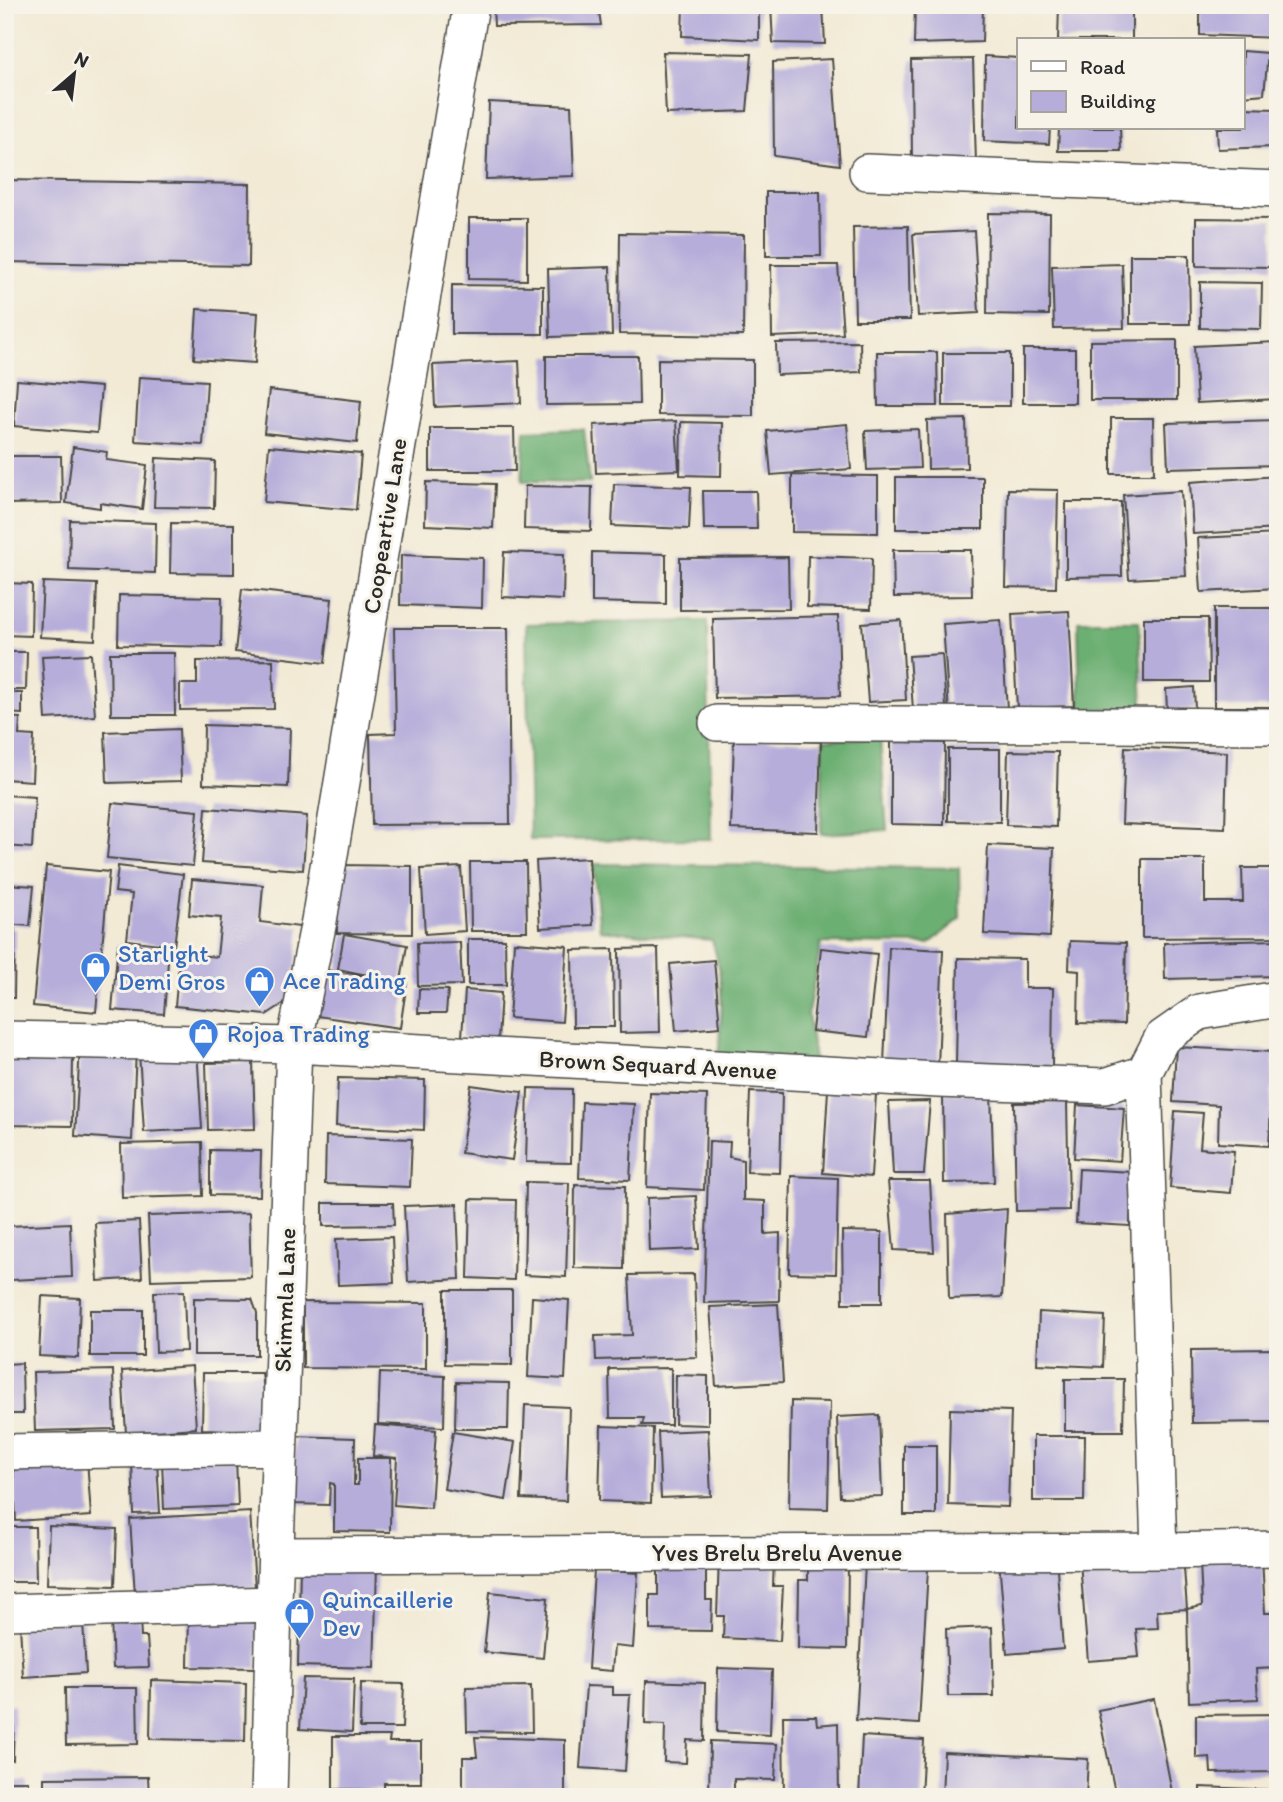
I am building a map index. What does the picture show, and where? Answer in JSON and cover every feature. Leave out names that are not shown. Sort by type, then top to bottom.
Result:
[{"type":"street","name":"Coopeartive Lane","points":[[294,1045],[319,921],[471,5]]},
{"type":"street","points":[[867,172],[1278,189]]},
{"type":"street","points":[[717,723],[1278,726]]},
{"type":"street","points":[[1159,1551],[1144,1073],[1162,1038],[1199,1012],[1278,999]]},
{"type":"street","name":"Brown Sequard Avenue","points":[[5,1039],[294,1045],[938,1080],[1105,1086],[1144,1073]]},
{"type":"street","name":"Skimmla Lane","points":[[269,1797],[294,1045]]},
{"type":"street","points":[[5,1452],[279,1447]]},
{"type":"street","name":"Yves Brelu Brelu Avenue","points":[[275,1555],[1278,1549]]},
{"type":"street","points":[[5,1612],[274,1604]]},
{"type":"green space","points":[[584,429],[590,483],[522,482],[525,431]]},
{"type":"green space","points":[[707,621],[711,839],[530,840],[526,624]]},
{"type":"green space","points":[[1078,621],[1139,621],[1143,707],[1080,710]]},
{"type":"green space","points":[[880,738],[887,830],[821,834],[823,740]]},
{"type":"green space","points":[[593,864],[959,868],[960,919],[929,944],[821,943],[808,1013],[815,1068],[717,1065],[721,987],[712,940],[600,930]]},
{"type":"building","points":[[493,5],[598,5],[601,25],[494,26]]},
{"type":"building","points":[[683,5],[759,5],[759,40],[682,36]]},
{"type":"building","points":[[771,5],[823,5],[825,44],[773,43]]},
{"type":"building","points":[[915,5],[983,5],[982,42],[914,44]]},
{"type":"building","points":[[1059,5],[1132,5],[1132,38],[1058,38]]},
{"type":"building","points":[[1200,5],[1277,5],[1278,38],[1200,35]]},
{"type":"building","points":[[1244,51],[1268,53],[1264,94],[1244,96]]},
{"type":"building","points":[[663,52],[752,54],[747,111],[666,114]]},
{"type":"building","points":[[985,56],[1017,58],[1017,130],[1050,130],[1049,144],[984,141]]},
{"type":"building","points":[[832,59],[840,165],[774,156],[773,62]]},
{"type":"building","points":[[973,59],[976,164],[912,160],[911,60]]},
{"type":"building","points":[[489,102],[571,106],[574,176],[486,179]]},
{"type":"building","points":[[1244,108],[1276,109],[1274,147],[1218,149],[1217,130],[1244,130]]},
{"type":"building","points":[[1059,130],[1120,130],[1121,151],[1058,151]]},
{"type":"building","points":[[5,180],[250,184],[249,266],[5,262]]},
{"type":"building","points":[[766,192],[820,192],[821,256],[766,256]]},
{"type":"building","points":[[988,213],[1050,214],[1049,315],[987,314]]},
{"type":"building","points":[[469,218],[527,218],[527,280],[469,279]]},
{"type":"building","points":[[1196,218],[1273,219],[1273,267],[1196,266]]},
{"type":"building","points":[[908,226],[910,320],[855,320],[853,227]]},
{"type":"building","points":[[974,231],[979,313],[918,316],[913,234]]},
{"type":"building","points":[[620,233],[744,235],[743,336],[619,334]]},
{"type":"building","points":[[1130,255],[1189,255],[1190,324],[1130,324]]},
{"type":"building","points":[[1122,264],[1124,328],[1054,329],[1052,266]]},
{"type":"building","points":[[771,265],[838,265],[843,334],[772,337]]},
{"type":"building","points":[[610,267],[612,335],[550,337],[548,269]]},
{"type":"building","points":[[1200,282],[1262,283],[1261,329],[1200,328]]},
{"type":"building","points":[[452,285],[543,286],[543,334],[452,334]]},
{"type":"building","points":[[197,309],[258,313],[255,363],[194,359]]},
{"type":"building","points":[[1177,340],[1177,400],[1090,400],[1090,341]]},
{"type":"building","points":[[860,342],[861,372],[777,375],[776,343]]},
{"type":"building","points":[[1276,342],[1278,399],[1197,403],[1194,346]]},
{"type":"building","points":[[1023,349],[1075,349],[1075,403],[1023,403]]},
{"type":"building","points":[[877,352],[937,352],[938,406],[878,406]]},
{"type":"building","points":[[943,353],[1010,353],[1010,406],[943,406]]},
{"type":"building","points":[[546,356],[638,356],[639,404],[546,405]]},
{"type":"building","points":[[658,359],[753,360],[753,416],[658,415]]},
{"type":"building","points":[[519,361],[521,403],[435,407],[433,365]]},
{"type":"building","points":[[139,377],[207,381],[203,445],[135,441]]},
{"type":"building","points":[[17,380],[101,387],[97,433],[14,426]]},
{"type":"building","points":[[269,390],[361,401],[357,443],[264,433]]},
{"type":"building","points":[[1111,418],[1153,418],[1154,474],[1111,474]]},
{"type":"building","points":[[966,419],[967,468],[928,469],[927,420]]},
{"type":"building","points":[[1278,420],[1278,465],[1168,468],[1166,423]]},
{"type":"building","points":[[676,421],[679,470],[596,473],[594,425]]},
{"type":"building","points":[[681,422],[722,423],[721,476],[680,475]]},
{"type":"building","points":[[847,424],[851,469],[771,475],[767,431]]},
{"type":"building","points":[[430,428],[514,428],[515,471],[430,471]]},
{"type":"building","points":[[918,429],[920,468],[867,470],[865,431]]},
{"type":"building","points":[[269,446],[361,454],[356,510],[264,502]]},
{"type":"building","points":[[73,447],[107,452],[106,460],[147,465],[142,509],[100,503],[100,508],[66,503]]},
{"type":"building","points":[[5,456],[61,456],[62,503],[5,504]]},
{"type":"building","points":[[156,458],[215,461],[214,508],[154,507]]},
{"type":"building","points":[[792,475],[878,476],[878,533],[792,532]]},
{"type":"building","points":[[1278,476],[1278,529],[1193,534],[1190,482]]},
{"type":"building","points":[[896,477],[983,477],[983,529],[896,529]]},
{"type":"building","points":[[426,482],[495,484],[493,528],[425,525]]},
{"type":"building","points":[[614,484],[691,487],[689,529],[612,526]]},
{"type":"building","points":[[525,486],[592,487],[591,531],[524,529]]},
{"type":"building","points":[[1008,489],[1058,490],[1056,588],[1006,587]]},
{"type":"building","points":[[703,491],[756,491],[757,529],[704,529]]},
{"type":"building","points":[[1181,491],[1186,576],[1129,579],[1123,495]]},
{"type":"building","points":[[1066,502],[1121,502],[1122,576],[1066,577]]},
{"type":"building","points":[[70,520],[156,523],[155,573],[69,570]]},
{"type":"building","points":[[171,523],[234,524],[234,574],[170,573]]},
{"type":"building","points":[[1278,534],[1278,588],[1201,592],[1198,538]]},
{"type":"building","points":[[893,550],[971,550],[972,596],[894,597]]},
{"type":"building","points":[[504,552],[564,554],[563,600],[502,597]]},
{"type":"building","points":[[592,552],[666,554],[666,604],[592,602]]},
{"type":"building","points":[[401,555],[483,558],[482,608],[400,605]]},
{"type":"building","points":[[808,556],[872,558],[871,609],[807,607]]},
{"type":"building","points":[[788,557],[789,609],[680,610],[680,558]]},
{"type":"building","points":[[43,582],[97,584],[95,640],[40,637]]},
{"type":"building","points":[[5,583],[32,584],[31,636],[5,635]]},
{"type":"building","points":[[242,589],[332,599],[325,663],[235,652]]},
{"type":"building","points":[[119,595],[222,597],[221,647],[118,645]]},
{"type":"building","points":[[1214,608],[1278,608],[1278,707],[1214,707]]},
{"type":"building","points":[[1069,611],[1074,706],[1017,708],[1012,614]]},
{"type":"building","points":[[838,616],[840,696],[715,698],[713,619]]},
{"type":"building","points":[[1144,618],[1208,618],[1209,682],[1144,682]]},
{"type":"building","points":[[901,620],[906,700],[868,702],[862,623]]},
{"type":"building","points":[[1001,620],[1007,709],[949,713],[943,624]]},
{"type":"building","points":[[394,628],[508,628],[510,824],[372,825],[370,734],[396,733]]},
{"type":"building","points":[[5,652],[27,652],[26,690],[5,690]]},
{"type":"building","points":[[110,653],[174,653],[175,715],[111,715]]},
{"type":"building","points":[[91,654],[95,716],[46,719],[42,656]]},
{"type":"building","points":[[942,654],[946,707],[913,709],[909,656]]},
{"type":"building","points":[[273,660],[274,709],[180,710],[180,684],[197,684],[197,661]]},
{"type":"building","points":[[1194,687],[1195,709],[1167,710],[1166,689]]},
{"type":"building","points":[[5,693],[22,693],[22,714],[5,713]]},
{"type":"building","points":[[5,717],[20,718],[19,735],[34,736],[32,781],[5,779]]},
{"type":"building","points":[[204,725],[290,728],[288,787],[203,784]]},
{"type":"building","points":[[179,729],[181,781],[107,783],[105,732]]},
{"type":"building","points":[[734,739],[821,742],[818,832],[731,829]]},
{"type":"building","points":[[891,742],[945,743],[944,825],[891,824]]},
{"type":"building","points":[[1125,747],[1227,752],[1225,828],[1122,824]]},
{"type":"building","points":[[948,749],[1000,749],[1000,822],[948,821]]},
{"type":"building","points":[[1008,751],[1058,752],[1056,827],[1006,825]]},
{"type":"building","points":[[5,795],[35,797],[32,848],[5,846]]},
{"type":"building","points":[[112,803],[198,811],[193,866],[107,858]]},
{"type":"building","points":[[206,808],[307,816],[303,870],[202,863]]},
{"type":"building","points":[[988,845],[1054,848],[1050,937],[984,934]]},
{"type":"building","points":[[589,858],[593,925],[540,928],[536,861]]},
{"type":"building","points":[[1142,859],[1205,859],[1205,902],[1243,902],[1242,868],[1278,868],[1278,937],[1142,938]]},
{"type":"building","points":[[470,862],[526,862],[527,931],[471,931]]},
{"type":"building","points":[[338,865],[412,866],[412,934],[337,933]]},
{"type":"building","points":[[46,866],[109,872],[96,1012],[33,1006]]},
{"type":"building","points":[[118,866],[183,874],[174,946],[127,940],[132,894],[115,892]]},
{"type":"building","points":[[461,867],[465,931],[425,934],[421,869]]},
{"type":"building","points":[[192,879],[263,885],[260,922],[300,927],[292,998],[266,1015],[175,1006],[180,953],[217,957],[221,918],[189,915]]},
{"type":"building","points":[[5,884],[34,886],[30,926],[5,924]]},
{"type":"building","points":[[5,929],[15,929],[14,998],[5,998]]},
{"type":"building","points":[[344,934],[407,945],[401,981],[407,982],[400,1028],[310,1015],[317,969],[382,978],[338,969]]},
{"type":"building","points":[[468,939],[505,939],[506,985],[468,985]]},
{"type":"building","points":[[1278,940],[1278,976],[1165,979],[1164,943]]},
{"type":"building","points":[[1070,941],[1126,943],[1124,1024],[1078,1023],[1079,971],[1069,970]]},
{"type":"building","points":[[460,942],[462,985],[418,986],[417,943]]},
{"type":"building","points":[[514,942],[567,946],[562,1022],[509,1018]]},
{"type":"building","points":[[118,944],[169,948],[164,1014],[112,1010]]},
{"type":"building","points":[[889,947],[943,950],[938,1066],[884,1064]]},
{"type":"building","points":[[658,948],[660,1032],[620,1033],[619,949]]},
{"type":"building","points":[[821,948],[877,954],[868,1037],[812,1031]]},
{"type":"building","points":[[613,949],[614,1027],[573,1027],[572,950]]},
{"type":"building","points":[[958,958],[1025,959],[1025,988],[1053,988],[1052,1066],[956,1064]]},
{"type":"building","points":[[714,960],[720,1027],[676,1031],[670,964]]},
{"type":"building","points":[[419,989],[448,990],[446,1013],[418,1013]]},
{"type":"building","points":[[465,990],[501,993],[498,1040],[462,1037]]},
{"type":"building","points":[[80,1046],[136,1049],[132,1140],[75,1136]]},
{"type":"building","points":[[1176,1047],[1274,1052],[1269,1146],[1218,1143],[1219,1105],[1173,1102]]},
{"type":"building","points":[[197,1049],[202,1129],[144,1132],[139,1052]]},
{"type":"building","points":[[5,1055],[73,1056],[72,1126],[5,1125]]},
{"type":"building","points":[[253,1062],[255,1129],[208,1130],[206,1063]]},
{"type":"building","points":[[338,1078],[425,1080],[424,1130],[336,1126]]},
{"type":"building","points":[[471,1085],[522,1092],[512,1160],[461,1153]]},
{"type":"building","points":[[528,1088],[572,1089],[571,1163],[526,1162]]},
{"type":"building","points":[[828,1090],[876,1094],[871,1177],[823,1173]]},
{"type":"building","points":[[750,1092],[782,1093],[780,1173],[747,1172]]},
{"type":"building","points":[[650,1093],[707,1095],[704,1190],[647,1187]]},
{"type":"building","points":[[943,1093],[991,1093],[994,1182],[944,1183]]},
{"type":"building","points":[[930,1101],[924,1174],[893,1174],[889,1102]]},
{"type":"building","points":[[582,1102],[634,1104],[630,1180],[579,1178]]},
{"type":"building","points":[[1067,1102],[1069,1210],[1016,1211],[1014,1103]]},
{"type":"building","points":[[1077,1105],[1124,1108],[1120,1161],[1074,1158]]},
{"type":"building","points":[[1175,1111],[1203,1113],[1200,1148],[1234,1151],[1231,1193],[1170,1188]]},
{"type":"building","points":[[326,1136],[412,1139],[410,1187],[325,1184]]},
{"type":"building","points":[[709,1141],[730,1142],[729,1157],[743,1160],[743,1200],[765,1201],[765,1234],[780,1233],[779,1301],[704,1303]]},
{"type":"building","points":[[202,1142],[203,1196],[122,1198],[121,1144]]},
{"type":"building","points":[[210,1150],[261,1151],[260,1196],[210,1195]]},
{"type":"building","points":[[1079,1169],[1132,1172],[1130,1226],[1076,1223]]},
{"type":"building","points":[[791,1176],[838,1178],[836,1274],[789,1273]]},
{"type":"building","points":[[888,1181],[930,1181],[934,1252],[894,1250]]},
{"type":"building","points":[[526,1182],[569,1183],[566,1277],[524,1275]]},
{"type":"building","points":[[575,1185],[625,1186],[624,1269],[574,1268]]},
{"type":"building","points":[[696,1196],[699,1249],[649,1251],[647,1198]]},
{"type":"building","points":[[470,1199],[516,1200],[514,1280],[468,1278]]},
{"type":"building","points":[[323,1203],[393,1203],[394,1225],[323,1226]]},
{"type":"building","points":[[457,1204],[460,1279],[408,1282],[404,1206]]},
{"type":"building","points":[[1007,1209],[1002,1297],[949,1299],[947,1214]]},
{"type":"building","points":[[249,1213],[251,1277],[151,1280],[148,1216]]},
{"type":"building","points":[[139,1221],[142,1278],[98,1281],[95,1223]]},
{"type":"building","points":[[70,1223],[72,1277],[11,1280],[9,1226]]},
{"type":"building","points":[[842,1231],[882,1232],[882,1303],[843,1303]]},
{"type":"building","points":[[392,1237],[394,1283],[338,1285],[336,1239]]},
{"type":"building","points":[[694,1274],[697,1357],[596,1360],[595,1336],[632,1335],[629,1275]]},
{"type":"building","points":[[445,1290],[512,1290],[512,1365],[445,1364]]},
{"type":"building","points":[[184,1291],[186,1351],[156,1352],[154,1292]]},
{"type":"building","points":[[42,1296],[80,1298],[78,1358],[39,1356]]},
{"type":"building","points":[[532,1297],[569,1300],[565,1379],[528,1377]]},
{"type":"building","points":[[194,1298],[252,1299],[257,1313],[257,1355],[194,1355]]},
{"type":"building","points":[[303,1302],[426,1303],[426,1369],[303,1368]]},
{"type":"building","points":[[778,1304],[783,1382],[716,1386],[710,1307]]},
{"type":"building","points":[[90,1310],[143,1310],[143,1356],[90,1356]]},
{"type":"building","points":[[1039,1312],[1105,1316],[1103,1367],[1037,1364]]},
{"type":"building","points":[[1274,1349],[1275,1422],[1192,1423],[1191,1350]]},
{"type":"building","points":[[22,1363],[23,1414],[5,1414],[5,1364]]},
{"type":"building","points":[[192,1366],[196,1428],[126,1433],[122,1371]]},
{"type":"building","points":[[671,1368],[671,1425],[642,1425],[644,1418],[610,1418],[609,1369]]},
{"type":"building","points":[[113,1370],[115,1429],[35,1431],[33,1372]]},
{"type":"building","points":[[203,1373],[262,1373],[268,1431],[202,1429]]},
{"type":"building","points":[[380,1373],[445,1376],[444,1427],[378,1424]]},
{"type":"building","points":[[676,1375],[708,1376],[708,1425],[675,1424]]},
{"type":"building","points":[[1065,1379],[1124,1379],[1123,1431],[1065,1431]]},
{"type":"building","points":[[456,1382],[509,1383],[508,1429],[455,1429]]},
{"type":"building","points":[[791,1401],[830,1402],[828,1509],[789,1508]]},
{"type":"building","points":[[525,1405],[569,1407],[566,1501],[521,1499]]},
{"type":"building","points":[[950,1409],[1011,1411],[1008,1507],[948,1505]]},
{"type":"building","points":[[879,1415],[882,1496],[840,1497],[837,1417]]},
{"type":"building","points":[[375,1425],[436,1430],[431,1508],[394,1505],[397,1458],[373,1456]]},
{"type":"building","points":[[601,1426],[653,1428],[651,1503],[599,1501]]},
{"type":"building","points":[[708,1430],[711,1496],[661,1498],[658,1432]]},
{"type":"building","points":[[453,1432],[515,1442],[506,1500],[444,1489]]},
{"type":"building","points":[[295,1436],[355,1438],[354,1485],[358,1485],[358,1458],[391,1458],[390,1532],[334,1531],[334,1484],[330,1483],[329,1505],[293,1504]]},
{"type":"building","points":[[1033,1436],[1085,1436],[1084,1501],[1033,1501]]},
{"type":"building","points":[[904,1445],[936,1445],[936,1515],[904,1515]]},
{"type":"building","points":[[87,1459],[91,1516],[16,1521],[13,1464]]},
{"type":"building","points":[[236,1459],[238,1506],[164,1509],[162,1461]]},
{"type":"building","points":[[157,1461],[160,1513],[134,1514],[132,1462]]},
{"type":"building","points":[[250,1512],[255,1587],[135,1595],[130,1519]]},
{"type":"building","points":[[49,1526],[117,1529],[115,1586],[47,1584]]},
{"type":"building","points":[[5,1527],[35,1527],[36,1582],[5,1582]]},
{"type":"building","points":[[1183,1555],[1187,1609],[1157,1611],[1158,1628],[1136,1629],[1139,1657],[1088,1661],[1080,1562]]},
{"type":"building","points":[[719,1556],[774,1559],[773,1586],[783,1586],[780,1641],[723,1638],[724,1616],[717,1616]]},
{"type":"building","points":[[1056,1556],[1063,1649],[1007,1654],[999,1561]]},
{"type":"building","points":[[1262,1557],[1265,1613],[1278,1613],[1278,1668],[1256,1669],[1258,1699],[1189,1702],[1187,1609],[1202,1606],[1200,1561]]},
{"type":"building","points":[[808,1562],[848,1563],[847,1649],[798,1648],[799,1580],[808,1580]]},
{"type":"building","points":[[658,1563],[706,1564],[706,1600],[712,1600],[711,1631],[650,1630],[650,1595],[658,1595]]},
{"type":"building","points":[[300,1564],[377,1566],[374,1668],[298,1666]]},
{"type":"building","points":[[865,1565],[928,1569],[919,1724],[856,1720]]},
{"type":"building","points":[[594,1570],[638,1573],[633,1648],[614,1646],[612,1671],[588,1669]]},
{"type":"building","points":[[490,1592],[548,1598],[543,1658],[484,1652]]},
{"type":"building","points":[[189,1610],[258,1612],[257,1668],[188,1667]]},
{"type":"building","points":[[111,1618],[140,1618],[141,1637],[147,1637],[149,1667],[113,1668]]},
{"type":"building","points":[[83,1621],[86,1673],[23,1677],[20,1625]]},
{"type":"building","points":[[992,1627],[994,1696],[948,1696],[946,1629]]},
{"type":"building","points":[[718,1668],[772,1670],[770,1735],[717,1732]]},
{"type":"building","points":[[303,1678],[354,1679],[352,1732],[300,1729]]},
{"type":"building","points":[[151,1680],[246,1683],[245,1741],[150,1739]]},
{"type":"building","points":[[646,1681],[705,1683],[704,1741],[687,1740],[686,1763],[664,1762],[665,1725],[645,1724]]},
{"type":"building","points":[[361,1683],[404,1684],[402,1728],[360,1728]]},
{"type":"building","points":[[531,1686],[532,1732],[467,1731],[466,1687]]},
{"type":"building","points":[[586,1686],[613,1687],[613,1695],[630,1695],[625,1771],[580,1768]]},
{"type":"building","points":[[65,1688],[137,1688],[138,1744],[66,1745]]},
{"type":"building","points":[[1154,1699],[1173,1797],[1116,1797],[1098,1710]]},
{"type":"building","points":[[5,1704],[14,1705],[13,1760],[5,1759]]},
{"type":"building","points":[[1278,1714],[1278,1772],[1211,1773],[1210,1757],[1196,1758],[1196,1715]]},
{"type":"building","points":[[783,1716],[816,1716],[817,1725],[838,1723],[839,1797],[784,1797]]},
{"type":"building","points":[[333,1736],[390,1736],[389,1742],[421,1742],[421,1783],[384,1783],[384,1790],[333,1789]]},
{"type":"building","points":[[862,1736],[924,1740],[921,1797],[859,1797]]},
{"type":"building","points":[[475,1737],[565,1740],[565,1793],[463,1793],[463,1757],[477,1757]]},
{"type":"building","points":[[710,1741],[777,1744],[775,1780],[734,1779],[734,1797],[709,1797]]},
{"type":"building","points":[[944,1752],[1088,1759],[1086,1797],[942,1797]]},
{"type":"building","points":[[148,1777],[149,1797],[44,1797],[44,1778]]},
{"type":"building","points":[[5,1781],[28,1781],[28,1797],[5,1797]]},
{"type":"building","points":[[1200,1787],[1278,1790],[1278,1797],[1200,1797]]},
{"type":"place","name":"Starlight Demi Gros","points":[[95,995]]},
{"type":"place","name":"Ace Trading","points":[[260,1008]]},
{"type":"place","name":"Rojoa Trading","points":[[204,1061]]},
{"type":"place","name":"Quincaillerie Dev","points":[[299,1641]]}]
